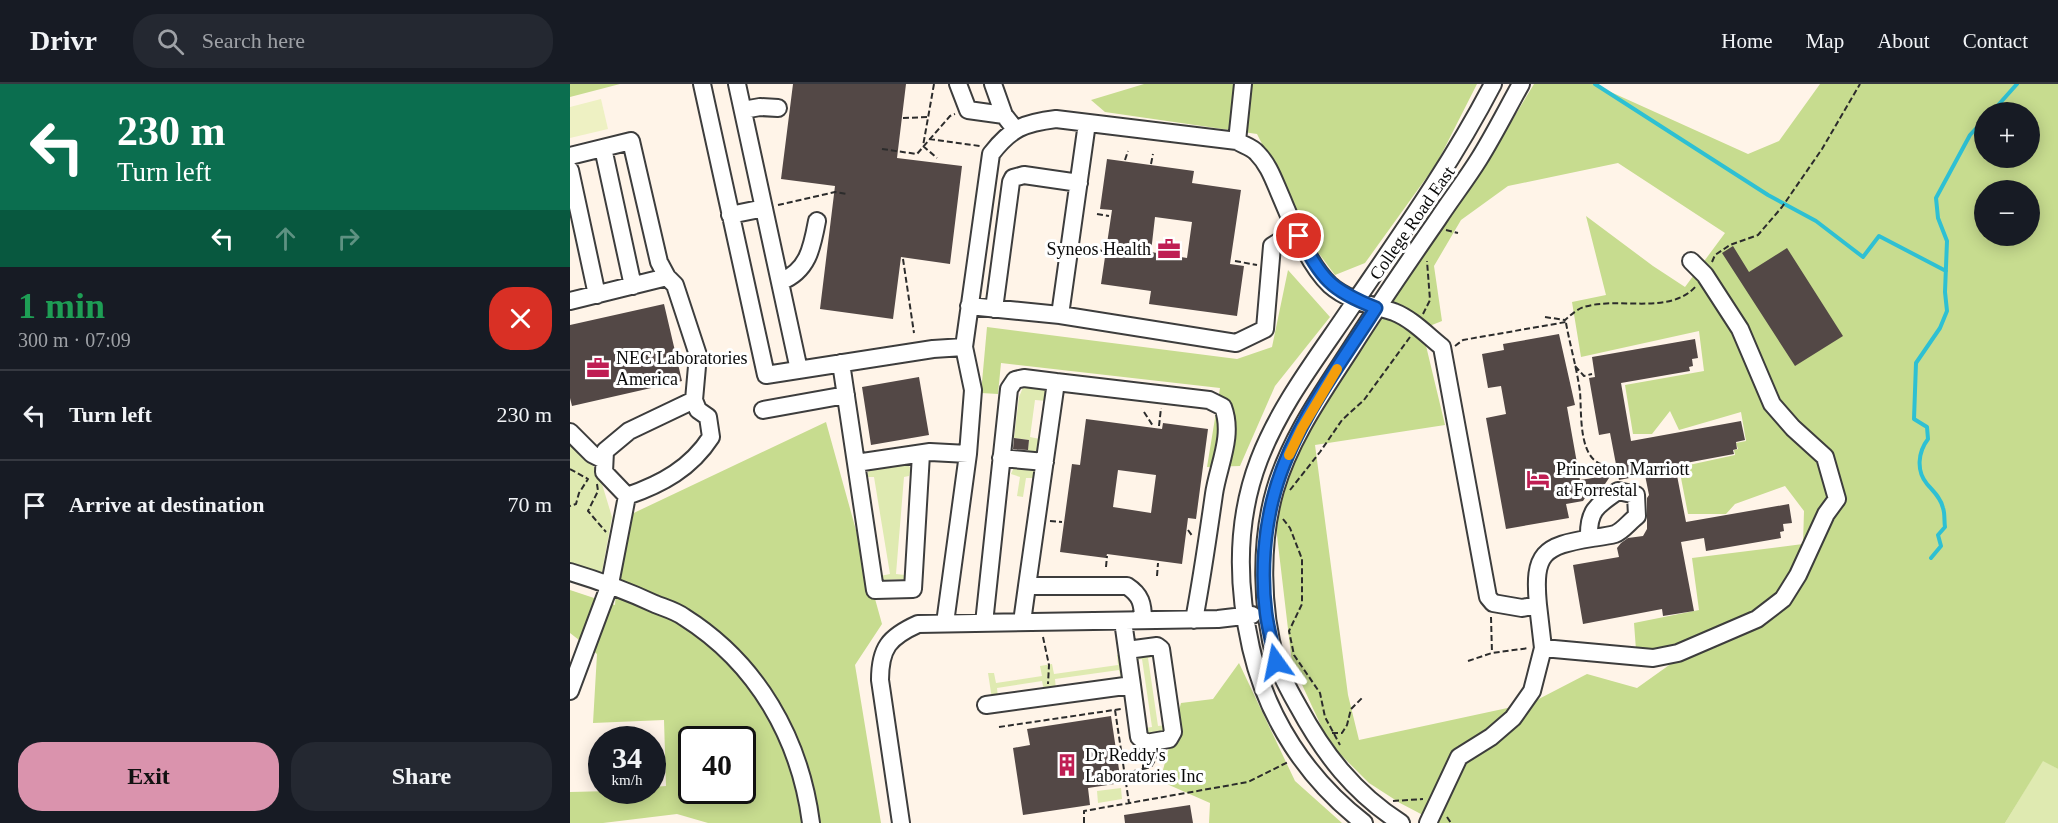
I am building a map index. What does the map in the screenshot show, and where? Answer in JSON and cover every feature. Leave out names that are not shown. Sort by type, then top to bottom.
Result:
[{"type":"street","points":[[702,84],[766,375],[964,346]]},
{"type":"street","points":[[737,84],[799,370]]},
{"type":"street","points":[[958,84],[968,110],[1004,115]]},
{"type":"street","points":[[993,84],[1004,115],[1014,129]]},
{"type":"street","points":[[1237,141],[1243,84]]},
{"type":"street","name":"College Road East","points":[[1364,823],[1318,782],[1297,755],[1257,675],[1240,589],[1241,549],[1247,505],[1258,462],[1276,420],[1431,192],[1472,125],[1493,84]]},
{"type":"street","name":"College Road East","points":[[1401,823],[1358,790],[1334,764],[1316,738],[1276,662],[1266,613],[1264,579],[1266,540],[1275,491],[1294,443],[1319,398],[1376,308],[1478,160],[1521,84]]},
{"type":"street","points":[[743,110],[760,107],[778,108]]},
{"type":"street","points":[[945,623],[968,454],[973,390],[964,346],[991,154],[1002,139],[1014,129],[1033,122],[1056,119],[1237,141],[1255,151],[1269,168],[1296,231],[1316,268],[1331,286],[1356,300],[1395,313],[1417,326],[1442,347],[1488,597],[1493,603],[1522,608],[1538,605]]},
{"type":"street","points":[[1060,315],[1087,123]]},
{"type":"street","points":[[570,156],[631,141],[659,262],[667,278],[675,285],[698,355],[694,400],[698,410],[708,417],[711,436],[701,452],[687,466],[648,489],[627,496]]},
{"type":"street","points":[[603,148],[633,286]]},
{"type":"street","points":[[570,170],[597,295]]},
{"type":"street","points":[[994,309],[1013,178],[1024,175],[1079,183]]},
{"type":"street","points":[[730,215],[764,208]]},
{"type":"street","points":[[780,282],[796,274],[804,266],[813,243],[817,221]]},
{"type":"street","points":[[969,306],[1060,315],[1236,343],[1265,329],[1272,246],[1296,231]]},
{"type":"street","points":[[1544,648],[1653,658],[1678,653],[1757,619],[1783,599],[1798,575],[1826,514],[1837,499],[1825,457],[1792,428],[1772,404],[1740,329],[1705,275],[1691,261]]},
{"type":"street","points":[[570,302],[667,278]]},
{"type":"street","points":[[841,363],[874,590],[913,589],[921,454]]},
{"type":"street","points":[[984,623],[1009,389],[1014,380],[1024,378],[1209,400],[1223,407],[1226,416],[1225,451],[1214,491],[1194,620]]},
{"type":"street","points":[[1022,622],[1056,382]]},
{"type":"street","points":[[763,410],[846,395]]},
{"type":"street","points":[[627,496],[604,472],[605,451],[629,430],[694,400]]},
{"type":"street","points":[[570,432],[592,454],[604,460]]},
{"type":"street","points":[[856,463],[921,454],[968,454]]},
{"type":"street","points":[[1002,458],[1044,462]]},
{"type":"street","points":[[570,691],[610,584],[627,496]]},
{"type":"street","points":[[1428,823],[1459,757],[1491,737],[1513,718],[1532,691],[1544,648],[1536,584],[1539,565],[1549,550],[1563,543],[1589,538]]},
{"type":"street","points":[[570,572],[610,584],[683,616],[726,648],[765,694],[791,743],[807,793],[811,823]]},
{"type":"street","points":[[1027,585],[1127,586],[1137,592],[1143,608],[1143,620]]},
{"type":"street","points":[[901,823],[880,680],[880,662],[887,645],[898,633],[918,624],[1194,620],[1266,613]]},
{"type":"street","points":[[1123,621],[1127,650],[1132,685],[1139,737],[1146,743],[1169,739],[1173,732],[1161,649],[1157,646],[1127,650]]},
{"type":"street","points":[[986,705],[1132,685]]},
{"type":"path","points":[[923,146],[934,84]]},
{"type":"path","points":[[1452,353],[1454,347],[1463,340],[1565,321],[1582,308],[1605,303],[1638,304],[1675,300],[1690,292],[1705,275],[1716,255],[1730,245],[1758,235],[1782,207],[1822,149],[1860,84]]},
{"type":"path","points":[[882,149],[917,154],[950,116],[968,110]]},
{"type":"path","points":[[903,118],[928,117]]},
{"type":"path","points":[[929,139],[982,146],[991,154]]},
{"type":"path","points":[[923,146],[937,158]]},
{"type":"path","points":[[1125,160],[1128,151]]},
{"type":"path","points":[[1151,164],[1153,154]]},
{"type":"path","points":[[764,208],[835,192],[847,194]]},
{"type":"path","points":[[1097,214],[1109,216]]},
{"type":"path","points":[[1443,229],[1458,233]]},
{"type":"path","points":[[1070,246],[1103,251]]},
{"type":"path","points":[[1288,493],[1342,420],[1364,400],[1400,353],[1417,326],[1430,300],[1426,257]]},
{"type":"path","points":[[903,259],[914,333]]},
{"type":"path","points":[[1234,261],[1272,267]]},
{"type":"path","points":[[1545,317],[1565,321]]},
{"type":"path","points":[[1565,321],[1580,393],[1580,414],[1587,449],[1594,460],[1612,465]]},
{"type":"path","points":[[1575,366],[1584,376],[1592,374]]},
{"type":"path","points":[[1159,426],[1163,395]]},
{"type":"path","points":[[1144,412],[1154,426]]},
{"type":"path","points":[[570,469],[596,481],[598,491],[588,511],[618,546]]},
{"type":"path","points":[[570,506],[576,504],[579,493],[588,479]]},
{"type":"path","points":[[1280,514],[1290,528],[1302,559],[1302,604],[1289,632],[1294,655],[1320,693],[1325,717],[1344,753]]},
{"type":"path","points":[[1106,567],[1107,556]]},
{"type":"path","points":[[1157,576],[1158,563]]},
{"type":"path","points":[[1491,615],[1492,653]]},
{"type":"path","points":[[1042,622],[1049,665],[1049,697]]},
{"type":"path","points":[[1468,661],[1492,653],[1523,648],[1544,648]]},
{"type":"path","points":[[1316,738],[1333,732],[1342,733],[1351,709],[1362,698]]},
{"type":"path","points":[[999,727],[1135,707]]},
{"type":"path","points":[[1115,710],[1129,802]]},
{"type":"path","points":[[1125,773],[1143,769],[1142,741]]},
{"type":"path","points":[[1084,823],[1084,811],[1248,782],[1282,766],[1297,755]]},
{"type":"path","points":[[1389,800],[1425,799],[1451,823]]},
{"type":"green space","points":[[570,84],[620,84],[570,97]]},
{"type":"green space","points":[[1144,84],[1477,84],[1437,163],[1365,263],[1335,275],[1314,247],[1257,134],[1105,112],[1091,100]]},
{"type":"green space","points":[[1534,84],[1593,84],[1748,154],[1779,141],[1820,84],[2058,84],[2058,769],[2043,761],[2005,823],[1438,823],[1400,803],[1369,783],[1329,743],[1292,663],[1274,510],[1299,445],[1371,332],[1482,170]],"holes":[[[1618,163],[1725,233],[1685,287],[1586,216],[1606,295],[1572,302],[1581,357],[1699,331],[1704,371],[1625,385],[1633,434],[1652,434],[1670,411],[1679,430],[1741,412],[1746,441],[1736,443],[1738,449],[1734,450],[1735,455],[1689,465],[1681,478],[1688,514],[1726,514],[1735,504],[1785,486],[1804,511],[1803,544],[1692,558],[1699,610],[1634,623],[1636,650],[1679,658],[1637,688],[1587,674],[1531,703],[1359,740],[1348,695],[1315,445],[1445,425],[1422,329],[1442,321],[1434,266],[1461,220],[1508,186]]]},
{"type":"green space","points":[[601,99],[608,129],[570,138],[570,107]]},
{"type":"green space","points":[[1288,270],[1330,317],[1275,386],[1240,466],[1207,467],[1220,388],[1001,363],[998,394],[981,393],[987,327],[1237,359],[1272,347]]},
{"type":"green space","points":[[1024,385],[1046,388],[1047,401],[1035,400],[1030,437],[1040,439],[1038,455],[1027,457],[1029,440],[1014,438],[1019,397]]},
{"type":"green space","points":[[826,422],[882,624],[855,665],[881,823],[708,823],[677,814],[603,823],[570,823],[570,792],[588,792],[588,804],[666,804],[666,726],[664,720],[593,723],[597,654],[570,633],[570,590],[615,605],[621,519]]},
{"type":"green space","points":[[570,434],[599,474],[612,517],[602,572],[570,564]]},
{"type":"green space","points":[[906,464],[911,468],[909,476],[904,477],[896,574],[905,575],[904,579],[880,580],[880,576],[890,574],[874,477],[866,477],[872,469]]},
{"type":"green space","points":[[1014,467],[1034,468],[1036,474],[1033,478],[1026,478],[1023,497],[1017,496],[1020,477],[1011,474]]},
{"type":"green space","points":[[1155,652],[1156,657],[1148,658],[1158,726],[1166,725],[1167,732],[1146,735],[1145,728],[1152,727],[1142,659],[1135,660],[1134,655]]},
{"type":"green space","points":[[1122,654],[1125,680],[1121,680],[1119,670],[1055,679],[1056,690],[1044,691],[1042,681],[997,688],[998,698],[992,699],[988,673],[994,673],[996,683],[1042,676],[1040,666],[1052,664],[1054,674],[1118,665],[1117,655]]},
{"type":"green space","points":[[1239,663],[1295,781],[1342,823],[1209,823],[1210,803],[1160,781],[1181,703],[1213,699]]},
{"type":"green space","points":[[2043,760],[2058,769],[2058,823],[2005,823]]},
{"type":"green space","points":[[1121,788],[1122,799],[1098,803],[1097,791]]},
{"type":"building","points":[[793,84],[906,84],[897,158],[962,166],[950,264],[901,257],[893,319],[820,309],[835,186],[781,179]]},
{"type":"building","points":[[1107,159],[1194,171],[1192,183],[1241,190],[1230,264],[1244,266],[1237,316],[1149,304],[1151,291],[1101,284],[1112,210],[1100,209]],"holes":[[[1155,217],[1192,222],[1187,258],[1151,252]]]},
{"type":"building","points":[[1733,246],[1749,272],[1787,248],[1843,336],[1795,366],[1722,253]]},
{"type":"building","points":[[664,304],[682,381],[572,406],[570,398],[570,325]]},
{"type":"building","points":[[1559,334],[1575,405],[1567,407],[1580,480],[1611,475],[1601,490],[1589,492],[1583,501],[1566,504],[1569,518],[1506,529],[1486,418],[1506,414],[1501,386],[1488,388],[1482,354],[1504,350],[1503,344]]},
{"type":"building","name":"Princeton Marriott at Forrestal","points":[[1695,339],[1698,358],[1692,359],[1693,366],[1689,367],[1690,371],[1621,383],[1631,441],[1741,421],[1745,440],[1736,442],[1737,449],[1733,450],[1734,454],[1675,465],[1686,522],[1789,504],[1792,523],[1783,524],[1784,531],[1780,532],[1781,538],[1706,551],[1704,538],[1681,542],[1694,611],[1663,616],[1662,609],[1583,624],[1573,565],[1619,557],[1617,548],[1621,543],[1628,538],[1643,536],[1647,529],[1647,498],[1649,495],[1645,475],[1619,480],[1610,433],[1599,435],[1589,378],[1595,377],[1592,357]]},
{"type":"building","points":[[919,377],[929,435],[871,445],[862,387]]},
{"type":"building","points":[[1086,419],[1162,429],[1163,423],[1208,429],[1196,519],[1188,518],[1182,564],[1107,554],[1106,558],[1060,552],[1072,464],[1080,465]],"holes":[[[1118,470],[1156,475],[1151,513],[1113,507]]]},
{"type":"building","points":[[1014,438],[1029,440],[1028,450],[1013,449]]},
{"type":"building","name":"Dr Reddy's Laboratories Inc","points":[[1111,716],[1121,783],[1088,788],[1090,805],[1023,815],[1013,748],[1030,745],[1027,729]]},
{"type":"building","points":[[1190,805],[1193,823],[1125,823],[1124,815]]},
{"type":"waterway","points":[[1595,84],[1768,195],[1816,221],[1863,257],[1879,236],[1946,271]]},
{"type":"waterway","points":[[2001,102],[2017,84]]},
{"type":"waterway","points":[[1931,558],[1941,546],[1938,535],[1945,527],[1944,510],[1937,495],[1923,479],[1921,473],[1920,456],[1928,439],[1927,427],[1914,419],[1916,363],[1940,328],[1947,311],[1945,292],[1947,241],[1938,218],[1936,198],[1974,131]]},
{"type":"slow traffic","points":[[1289,455],[1302,428],[1337,369]]},
{"type":"place","name":"Syneos Health","points":[[1169,249]]},
{"type":"place","name":"NEC Laboratories America","points":[[598,368]]},
{"type":"place","name":"Princeton Marriott at Forrestal","points":[[1538,479]]},
{"type":"place","name":"Dr Reddy's Laboratories Inc","points":[[1067,765]]},
{"type":"route","points":[[1276,662],[1266,613],[1264,579],[1266,540],[1275,491],[1294,443],[1319,398],[1376,308],[1331,286],[1316,268],[1299,236]]}]
